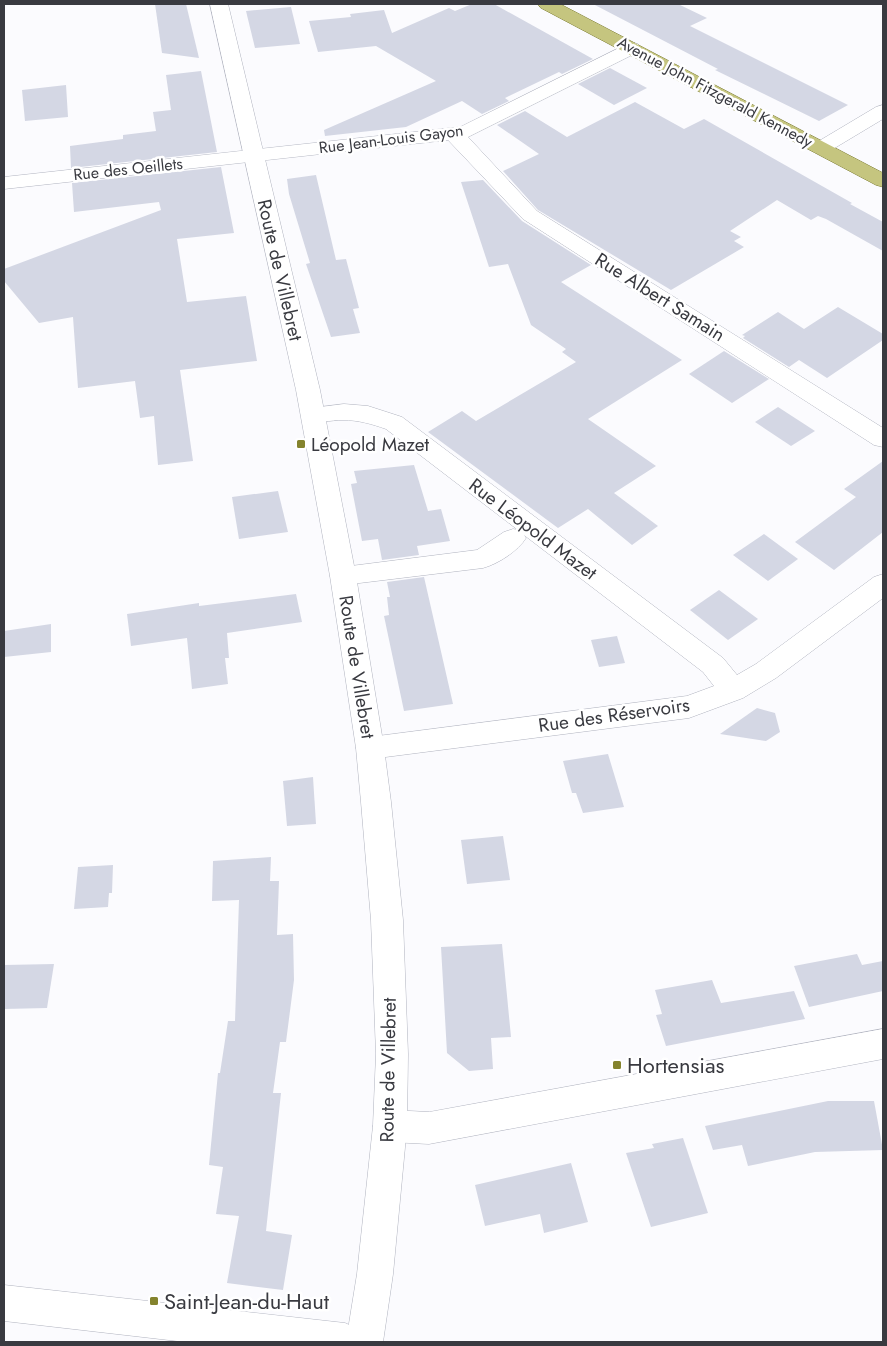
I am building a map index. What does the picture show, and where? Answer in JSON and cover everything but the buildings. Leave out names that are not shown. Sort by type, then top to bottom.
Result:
[{"type":"main road","name":"Avenue John Fitzgerald Kennedy","points":[[547,4],[883,181]]},
{"type":"street","name":"Route de Villebret","points":[[219,4],[312,415],[343,576],[370,748],[387,920],[392,1054],[390,1126],[365,1342]]},
{"type":"street","name":"Rue Jean-Louis Gayon","points":[[253,156],[465,132],[630,48]]},
{"type":"street","points":[[821,148],[883,111]]},
{"type":"street","name":"Rue Albert Samain","points":[[454,134],[530,215],[883,439]]},
{"type":"street","name":"Rue des Oeillets","points":[[4,183],[253,156]]},
{"type":"street","name":"Rue Léopold Mazet","points":[[312,415],[344,412],[368,414],[394,423],[713,665],[733,690]]},
{"type":"street","points":[[343,576],[483,559],[513,538]]},
{"type":"street","name":"Rue des Réservoirs","points":[[370,748],[689,707],[733,690],[766,671],[883,584]]},
{"type":"street","points":[[390,1126],[429,1128],[883,1044]]},
{"type":"street","points":[[4,1303],[345,1342]]},
{"type":"place","name":"Léopold Mazet","points":[[301,444]]},
{"type":"place","name":"Hortensias","points":[[617,1065]]},
{"type":"place","name":"Saint-Jean-du-Haut","points":[[154,1301]]}]
